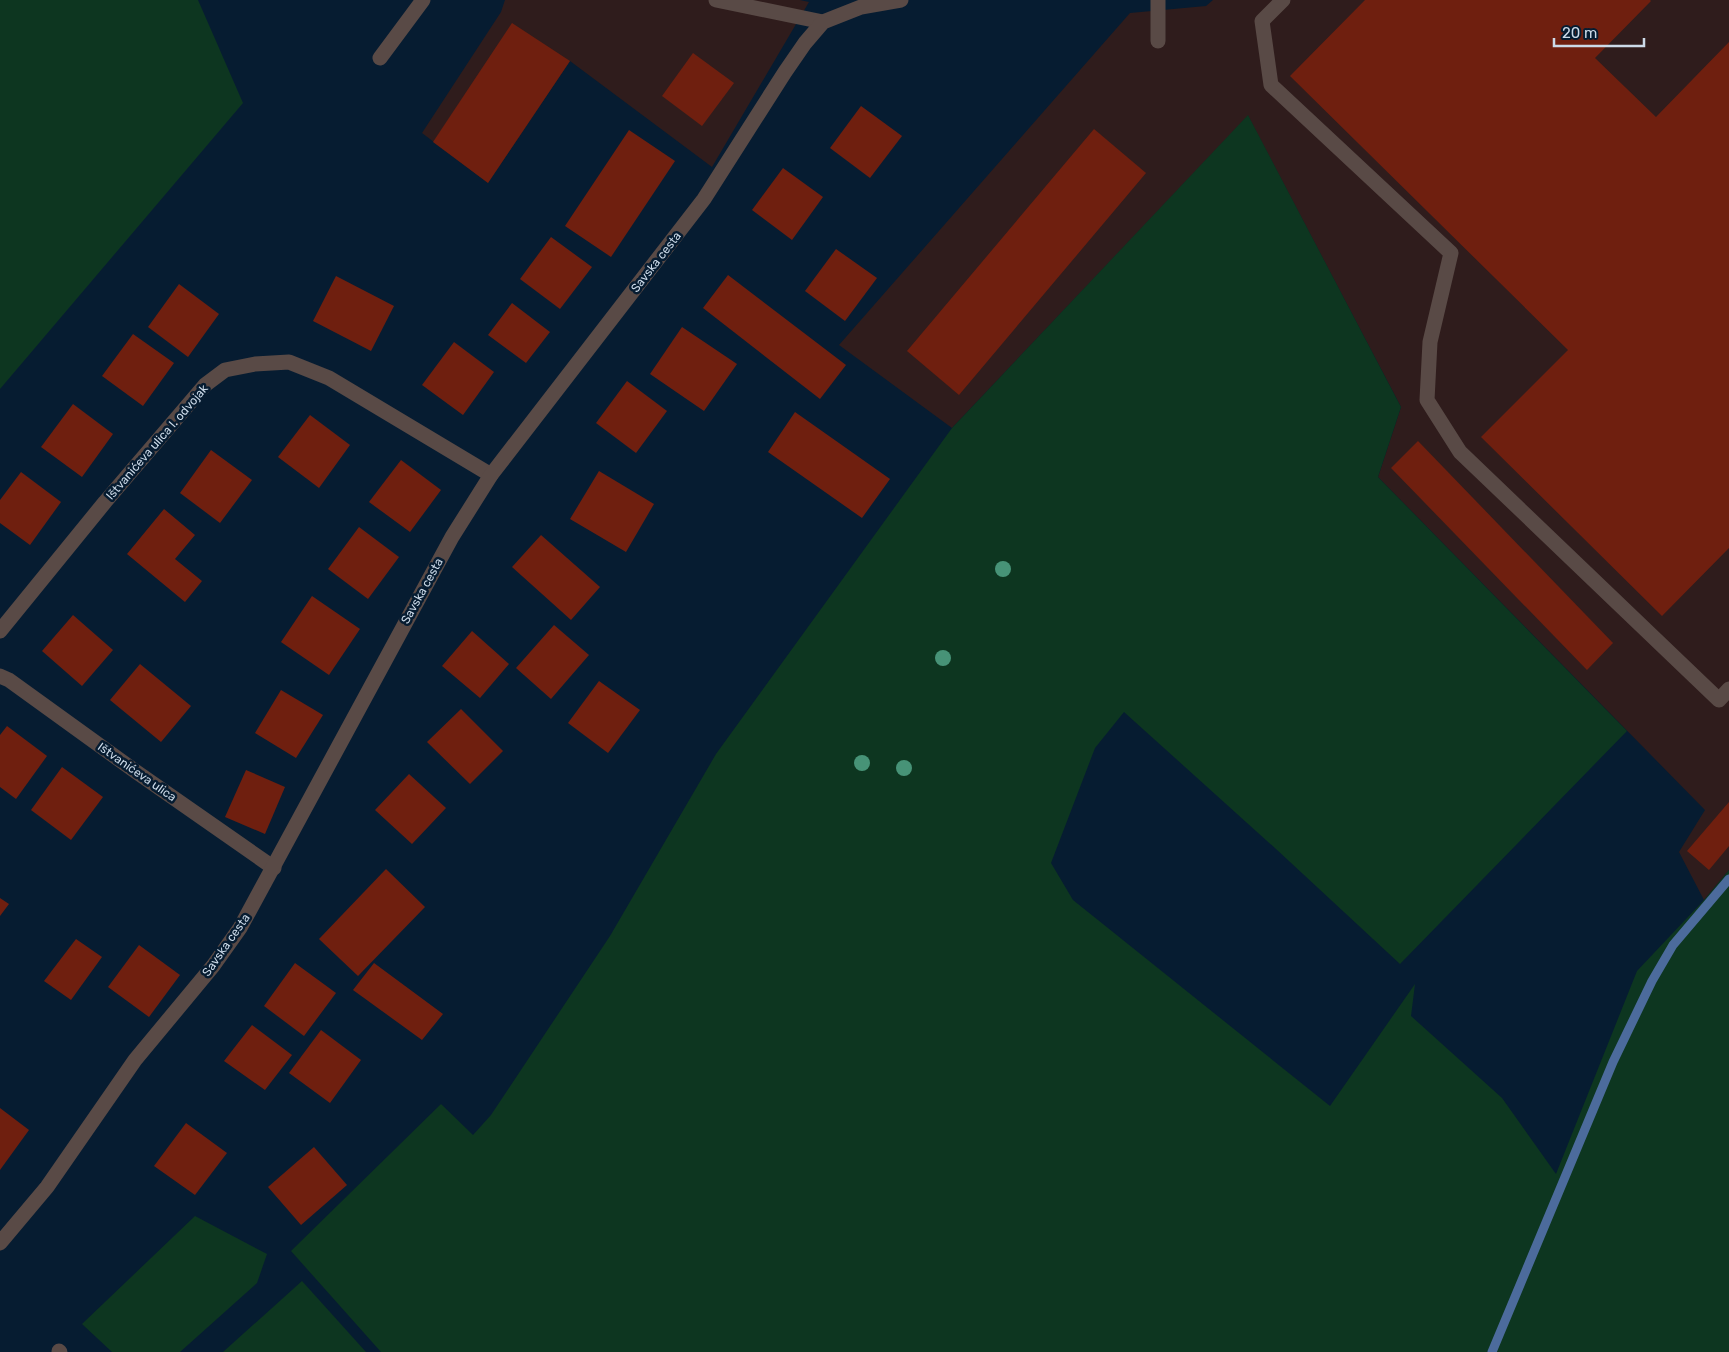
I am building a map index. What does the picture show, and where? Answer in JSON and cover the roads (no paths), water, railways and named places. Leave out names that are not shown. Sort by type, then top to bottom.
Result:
[{"type":"street","points":[[380,58],[423,0]]},
{"type":"street","points":[[716,0],[823,22]]},
{"type":"street","name":"Savska cesta","points":[[0,1242],[47,1187],[135,1060],[213,966],[240,928],[452,537],[492,475],[704,200],[805,43],[823,22],[861,7],[901,0]]},
{"type":"street","points":[[1158,0],[1158,41]]},
{"type":"street","points":[[1283,0],[1262,21],[1272,85],[1451,253],[1430,342],[1427,400],[1460,452],[1719,700],[1729,689]]},
{"type":"street","name":"Ištvanićeva ulica I. odvojak","points":[[0,631],[111,494],[205,385],[225,370],[255,364],[289,362],[329,378],[492,475]]},
{"type":"street","name":"Ištvanićeva ulica","points":[[0,676],[274,868]]},
{"type":"waterway","points":[[1492,1352],[1613,1062],[1652,981],[1673,945],[1729,879]]}]
